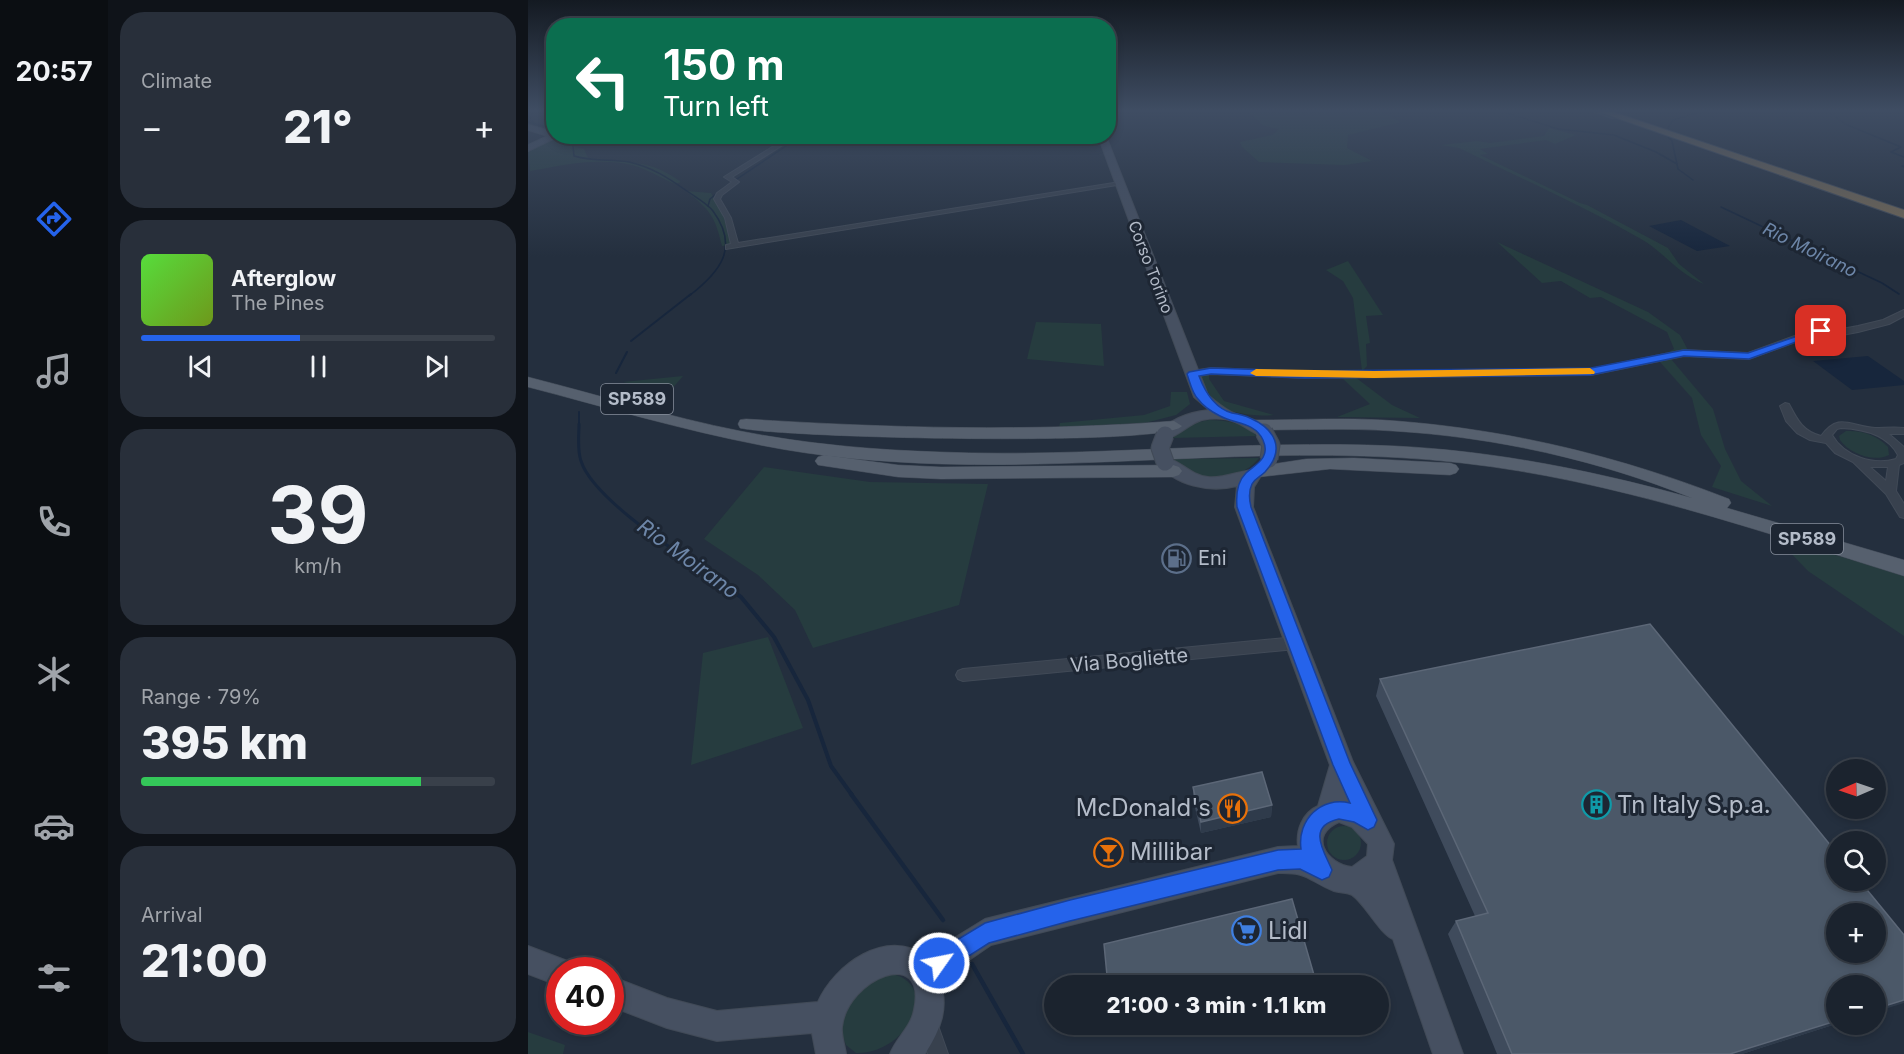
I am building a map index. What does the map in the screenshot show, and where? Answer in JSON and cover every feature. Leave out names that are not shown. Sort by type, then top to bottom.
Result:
[{"type":"highway","points":[[1744,159],[1900,212]]},
{"type":"highway","points":[[1747,159],[1900,212]]},
{"type":"main road","name":"Corso Torino","points":[[1111,159],[1201,397]]},
{"type":"main road","name":"SP589","points":[[528,371],[744,430]]},
{"type":"main road","name":"SP589","points":[[528,382],[744,430],[883,455],[943,458],[1109,456],[1310,449],[1422,453],[1495,461],[1563,473],[1717,507],[1904,556]]},
{"type":"main road","points":[[744,430],[946,435],[1169,431],[1190,418],[1198,407],[1201,397],[1225,415]]},
{"type":"main road","points":[[1190,418],[1225,415],[1242,418],[1260,428],[1271,445],[1259,469],[1244,487],[1242,497],[1244,507],[1342,765],[1379,839],[1379,860],[1448,1054]]},
{"type":"main road","points":[[1260,428],[1394,426],[1487,436],[1620,466],[1686,487],[1717,507]]},
{"type":"main road","points":[[744,430],[768,448],[821,461],[898,471],[987,474],[1169,466]]},
{"type":"main road","points":[[1169,431],[1160,448],[1169,466],[1187,478],[1226,493],[1244,507]]},
{"type":"main road","points":[[1204,483],[1229,482],[1259,469],[1292,466],[1332,464],[1449,469],[1717,507]]},
{"type":"main road","name":"SP589","points":[[1717,507],[1904,568]]},
{"type":"main road","points":[[1322,870],[1310,849],[1309,837],[1321,819],[1342,765]]},
{"type":"main road","points":[[1278,860],[1300,845],[1321,819],[1349,811],[1368,820]]},
{"type":"main road","points":[[924,973],[985,933],[1070,910],[1278,860],[1301,859],[1344,880],[1356,880],[1375,869],[1379,860]]},
{"type":"main road","points":[[1356,880],[1387,912],[1412,955]]},
{"type":"main road","points":[[831,1054],[826,1035],[828,1016],[836,997],[849,980],[865,967],[882,960],[899,958],[913,963],[924,973],[929,986],[931,1002],[919,1036],[905,1054]]},
{"type":"main road","points":[[528,960],[546,967]]},
{"type":"main road","points":[[624,996],[667,1013],[717,1026],[772,1023],[828,1016]]},
{"type":"street","points":[[757,159],[727,177],[734,181],[719,194],[717,199],[728,218],[732,247],[1120,184]]},
{"type":"street","points":[[1741,159],[1900,212]]},
{"type":"street","points":[[1192,374],[1211,371],[1305,375],[1591,372],[1684,353],[1749,356],[1821,331],[1842,332],[1886,322],[1904,313]]},
{"type":"street","points":[[1785,406],[1790,420],[1798,430],[1813,438],[1829,440],[1853,458],[1890,491],[1904,514]]},
{"type":"street","points":[[1829,440],[1829,430],[1833,427],[1904,431]]},
{"type":"street","points":[[1853,458],[1875,464],[1894,464],[1903,455],[1902,447],[1885,436],[1861,427]]},
{"type":"street","points":[[1890,491],[1894,464]]},
{"type":"street","name":"Via Bogliette","points":[[963,675],[1296,643]]},
{"type":"street","points":[[927,1018],[938,1054]]},
{"type":"green space","points":[[529,159],[603,159],[647,165],[681,182],[675,184],[632,165],[606,162],[555,166],[530,171]]},
{"type":"green space","points":[[1256,159],[1372,161],[1345,165],[1259,162]]},
{"type":"green space","points":[[1482,159],[1489,159],[1587,205],[1668,248],[1679,264],[1704,284],[1686,275],[1649,244],[1551,192]]},
{"type":"green space","points":[[686,191],[711,193],[723,214],[731,245],[722,246],[714,220],[701,203]]},
{"type":"green space","points":[[1497,242],[1648,312],[1680,335],[1689,352],[1661,356],[1674,349],[1667,332],[1601,297],[1590,298],[1561,281],[1542,283]]},
{"type":"green space","points":[[1348,261],[1383,315],[1366,316],[1370,343],[1366,344],[1367,366],[1362,371],[1353,298],[1343,281],[1326,270]]},
{"type":"green space","points":[[1036,322],[1101,324],[1104,366],[1027,359]]},
{"type":"green space","points":[[1671,359],[1713,409],[1725,449],[1741,481],[1772,506],[1712,487],[1721,466],[1701,435],[1692,398],[1660,362]]},
{"type":"green space","points":[[1209,374],[1209,379],[1224,401],[1274,415],[1240,413],[1216,405],[1206,397],[1198,380],[1200,375]]},
{"type":"green space","points":[[683,376],[670,391],[623,382]]},
{"type":"green space","points":[[1355,377],[1392,405],[1420,418],[1337,417],[1370,404],[1342,378]]},
{"type":"green space","points":[[1171,392],[1187,392],[1190,404],[1176,415],[1145,423],[1059,427],[1060,423],[1144,415],[1170,406]]},
{"type":"green space","points":[[1209,420],[1235,423],[1257,436],[1172,438],[1189,426]]},
{"type":"green space","points":[[1846,431],[1858,431],[1874,436],[1888,447],[1889,455],[1876,458],[1855,453],[1840,440],[1839,436]]},
{"type":"green space","points":[[1259,458],[1239,473],[1213,478],[1193,474],[1172,459]]},
{"type":"green space","points":[[764,467],[870,482],[988,484],[959,605],[813,648],[795,610],[758,575],[704,539]]},
{"type":"green space","points":[[1782,544],[1797,544],[1904,575],[1904,636],[1808,571]]},
{"type":"green space","points":[[768,637],[803,728],[691,765],[703,653]]},
{"type":"green space","points":[[1344,826],[1356,831],[1361,843],[1356,855],[1344,860],[1332,855],[1327,843],[1332,831]]},
{"type":"green space","points":[[888,973],[905,979],[914,989],[916,1003],[912,1017],[904,1030],[891,1042],[875,1050],[856,1053],[846,1045],[841,1031],[843,1015],[861,986]]},
{"type":"green space","points":[[528,1032],[565,1045],[563,1054],[528,1054]]},
{"type":"water","points":[[1681,220],[1730,246],[1697,251],[1649,226]]},
{"type":"water","points":[[1868,356],[1904,381],[1904,385],[1852,390],[1813,361]]},
{"type":"building","name":"Tn Italy S.p.a.","points":[[1650,624],[1826,840],[1826,891],[1868,891],[1878,903],[1826,903],[1826,963],[1886,963],[1886,913],[1904,935],[1904,1000],[1886,1006],[1886,975],[1826,975],[1826,1024],[1730,1054],[1512,1054],[1456,921],[1488,913],[1380,679]]},
{"type":"building","name":"McDonald's","points":[[1262,772],[1272,805],[1201,822],[1193,787]]},
{"type":"building","name":"Lidl","points":[[1292,899],[1314,975],[1107,975],[1104,944]]},
{"type":"waterway","name":"Rio Moirano","points":[[591,159],[629,162],[645,167],[673,182],[713,211],[721,224],[725,237],[723,258],[710,278],[689,296]]},
{"type":"waterway","points":[[734,181],[766,159]]},
{"type":"waterway","points":[[1669,159],[1677,164]]},
{"type":"waterway","name":"Rio Moirano","points":[[1676,159],[1677,164]]},
{"type":"waterway","name":"Rio Moirano","points":[[1677,164],[1678,169],[1693,180]]},
{"type":"waterway","points":[[1904,166],[1902,166],[1904,167]]},
{"type":"waterway","points":[[708,206],[710,199],[726,186]]},
{"type":"waterway","name":"Rio Moirano","points":[[1721,207],[1882,283],[1899,294]]},
{"type":"waterway","name":"Rio Moirano","points":[[631,341],[691,294]]},
{"type":"waterway","name":"Rio Moirano","points":[[616,373],[627,352]]},
{"type":"waterway","name":"Rio Moirano","points":[[579,412],[580,457],[590,477],[624,512],[646,530],[730,589]]},
{"type":"waterway","name":"Rio Moirano","points":[[728,588],[741,597],[774,637],[808,700],[831,766],[852,795]]},
{"type":"waterway","name":"Rio Moirano","points":[[851,794],[943,920]]},
{"type":"waterway","name":"Rio Moirano","points":[[972,964],[1023,1054]]},
{"type":"slow traffic","points":[[1256,373],[1374,375],[1590,372]]},
{"type":"place","name":"Eni","points":[[1177,558]]},
{"type":"place","name":"Tn Italy S.p.a.","points":[[1596,805]]},
{"type":"place","name":"McDonald's","points":[[1232,808]]},
{"type":"place","name":"Millibar","points":[[1109,852]]},
{"type":"place","name":"Lidl","points":[[1247,931]]},
{"type":"route","points":[[939,963],[985,933],[1070,910],[1278,860],[1301,859],[1322,870],[1314,860],[1310,849],[1309,837],[1317,820],[1329,812],[1339,810],[1359,814],[1368,820],[1342,765],[1244,507],[1242,497],[1244,487],[1251,476],[1259,471],[1269,459],[1271,452],[1269,438],[1256,425],[1242,418],[1225,415],[1213,407],[1201,397],[1192,374],[1211,371],[1305,375],[1591,372],[1684,353],[1728,357],[1749,356],[1821,331]]}]
